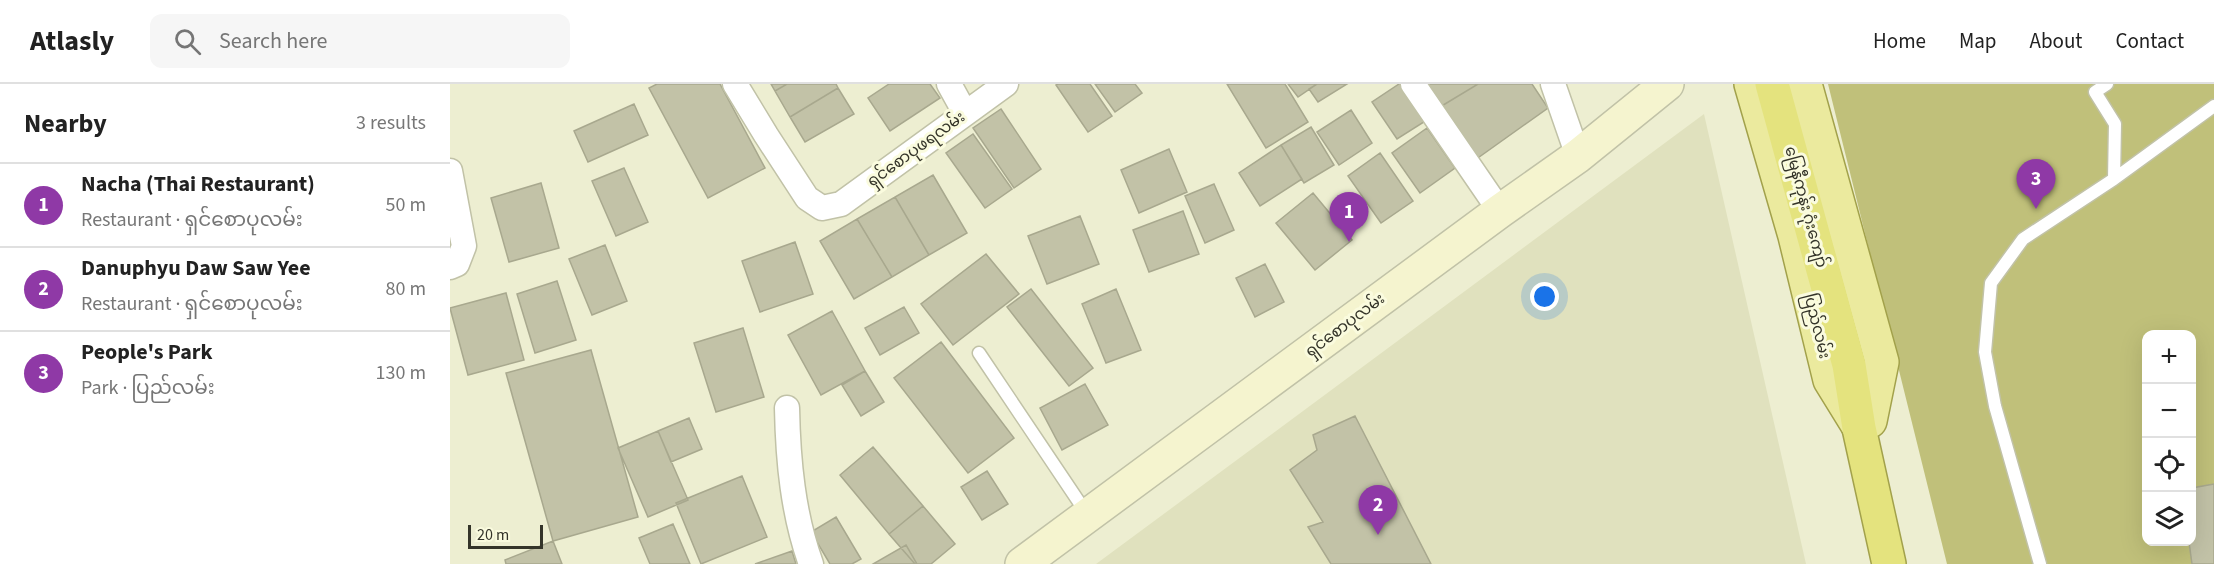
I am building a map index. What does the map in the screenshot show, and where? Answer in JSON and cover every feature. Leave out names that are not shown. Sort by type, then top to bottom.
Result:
[{"type":"highway","name":"မြေနီကုန်း ဂုံးကျော်","points":[[1772,84],[1865,425]]},
{"type":"highway","name":"ပြည်လမ်း","points":[[1865,425],[1889,564]]},
{"type":"highway","name":"ပြည်လမ်း","points":[[1865,425],[1908,564]]},
{"type":"main road","name":"ရှင်စောပုလမ်း","points":[[1022,564],[1500,211],[1578,156],[1667,84]]},
{"type":"main road","name":"ပြည်လမ်း","points":[[1751,84],[1795,236],[1830,380],[1865,425]]},
{"type":"main road","name":"ပြည်လမ်း","points":[[1805,84],[1882,362],[1865,425]]},
{"type":"street","name":"ရှင်စောပုဖရလမ်း","points":[[735,84],[807,198],[822,208],[841,204],[1006,84]]},
{"type":"street","points":[[949,84],[966,113]]},
{"type":"street","points":[[1413,84],[1500,211]]},
{"type":"street","points":[[1553,84],[1578,156]]},
{"type":"street","points":[[450,171],[464,246],[457,264],[450,267]]},
{"type":"street","points":[[787,408],[787,452],[795,506],[811,564]]},
{"type":"lane","points":[[2107,84],[2093,88],[2115,124],[2114,179]]},
{"type":"lane","points":[[2040,564],[1995,406],[1985,352],[1991,283],[2024,239],[2114,179],[2214,106]]},
{"type":"lane","points":[[979,353],[1088,515]]},
{"type":"shaded area","points":[[1828,84],[2214,84],[2214,564],[1947,564]]},
{"type":"shaded area","points":[[1704,114],[1806,564],[1096,564],[1253,448]]},
{"type":"building","points":[[657,84],[720,84],[765,168],[708,198],[649,88]]},
{"type":"building","points":[[771,84],[787,84],[775,91]]},
{"type":"building","points":[[787,84],[836,84],[838,88],[790,117],[775,91]]},
{"type":"building","points":[[889,84],[930,84],[940,98],[890,131],[868,98]]},
{"type":"building","points":[[1090,84],[1112,116],[1088,132],[1056,85]]},
{"type":"building","points":[[1095,84],[1135,84],[1142,93],[1115,112]]},
{"type":"building","points":[[1227,84],[1285,84],[1308,122],[1266,148]]},
{"type":"building","points":[[1288,84],[1317,84],[1298,97]]},
{"type":"building","points":[[1317,84],[1347,84],[1318,102],[1309,89]]},
{"type":"building","points":[[1399,84],[1404,84],[1427,120],[1397,139],[1372,102]]},
{"type":"building","points":[[1426,84],[1478,84],[1440,107]]},
{"type":"building","points":[[1478,84],[1532,84],[1548,108],[1475,160],[1440,107]]},
{"type":"building","points":[[838,88],[854,114],[805,142],[790,117]]},
{"type":"building","points":[[634,104],[648,135],[588,162],[574,131]]},
{"type":"building","points":[[1001,109],[1041,169],[1014,188],[973,128]]},
{"type":"building","points":[[1351,110],[1372,143],[1339,165],[1317,132]]},
{"type":"building","points":[[1311,127],[1334,165],[1304,183],[1281,145]]},
{"type":"building","points":[[1427,128],[1455,168],[1420,193],[1392,153]]},
{"type":"building","points":[[973,134],[1012,189],[985,208],[946,153]]},
{"type":"building","points":[[1281,145],[1302,179],[1260,206],[1239,173]]},
{"type":"building","points":[[1169,149],[1187,192],[1139,213],[1121,170]]},
{"type":"building","points":[[1380,153],[1413,201],[1381,223],[1348,176]]},
{"type":"building","points":[[624,168],[648,222],[616,236],[592,181]]},
{"type":"building","points":[[933,175],[967,233],[929,255],[895,197]]},
{"type":"building","points":[[541,183],[559,248],[509,262],[491,198]]},
{"type":"building","points":[[1214,184],[1234,230],[1205,243],[1185,196]]},
{"type":"building","points":[[1313,193],[1352,240],[1315,270],[1276,223]]},
{"type":"building","points":[[895,197],[929,255],[892,277],[857,219]]},
{"type":"building","points":[[1183,211],[1199,254],[1149,272],[1133,230]]},
{"type":"building","points":[[1080,216],[1099,264],[1047,284],[1028,236]]},
{"type":"building","points":[[857,219],[892,277],[854,299],[820,241]]},
{"type":"building","points":[[795,242],[813,294],[760,312],[742,261]]},
{"type":"building","points":[[605,245],[627,301],[592,315],[569,259]]},
{"type":"building","points":[[986,254],[1019,294],[953,345],[921,304]]},
{"type":"building","points":[[1265,264],[1284,302],[1255,317],[1236,278]]},
{"type":"building","points":[[557,281],[576,340],[535,353],[517,294]]},
{"type":"building","points":[[1031,289],[1093,368],[1069,386],[1007,307]]},
{"type":"building","points":[[1116,289],[1141,350],[1106,363],[1082,304]]},
{"type":"building","points":[[506,293],[524,360],[468,375],[450,308]]},
{"type":"building","points":[[904,307],[919,333],[880,355],[865,328]]},
{"type":"building","points":[[832,311],[865,371],[821,395],[788,335]]},
{"type":"building","points":[[743,328],[764,397],[716,412],[694,343]]},
{"type":"building","points":[[941,342],[1014,438],[968,473],[894,378]]},
{"type":"building","points":[[591,350],[638,517],[553,541],[506,373]]},
{"type":"building","points":[[865,371],[884,402],[861,416],[842,385]]},
{"type":"building","points":[[1085,384],[1108,425],[1062,450],[1040,408]]},
{"type":"building","points":[[1355,416],[1431,564],[1331,564],[1308,527],[1323,522],[1290,470],[1317,450],[1313,435]]},
{"type":"building","points":[[689,418],[702,449],[671,462],[658,431]]},
{"type":"building","points":[[658,431],[688,500],[648,517],[618,448]]},
{"type":"building","points":[[873,447],[923,506],[889,534],[840,475]]},
{"type":"building","points":[[987,471],[1008,504],[982,520],[961,487]]},
{"type":"building","points":[[742,476],[767,537],[701,564],[676,503]]},
{"type":"building","points":[[2214,484],[2214,564],[2192,564],[2190,546],[2196,546],[2196,487]]},
{"type":"building","points":[[923,506],[955,544],[931,564],[915,564],[889,534]]},
{"type":"building","points":[[836,517],[861,559],[852,564],[830,564],[811,532]]},
{"type":"building","points":[[673,524],[690,564],[650,564],[639,538]]},
{"type":"building","points":[[553,541],[562,564],[506,564],[505,560]]},
{"type":"building","points":[[906,545],[917,564],[873,564]]},
{"type":"building","points":[[792,551],[796,564],[755,564]]},
{"type":"place","name":"People's Park","points":[[2036,209]]},
{"type":"place","name":"Nacha (Thai Restaurant)","points":[[1349,242]]},
{"type":"place","name":"Danuphyu Daw Saw Yee","points":[[1378,535]]}]
